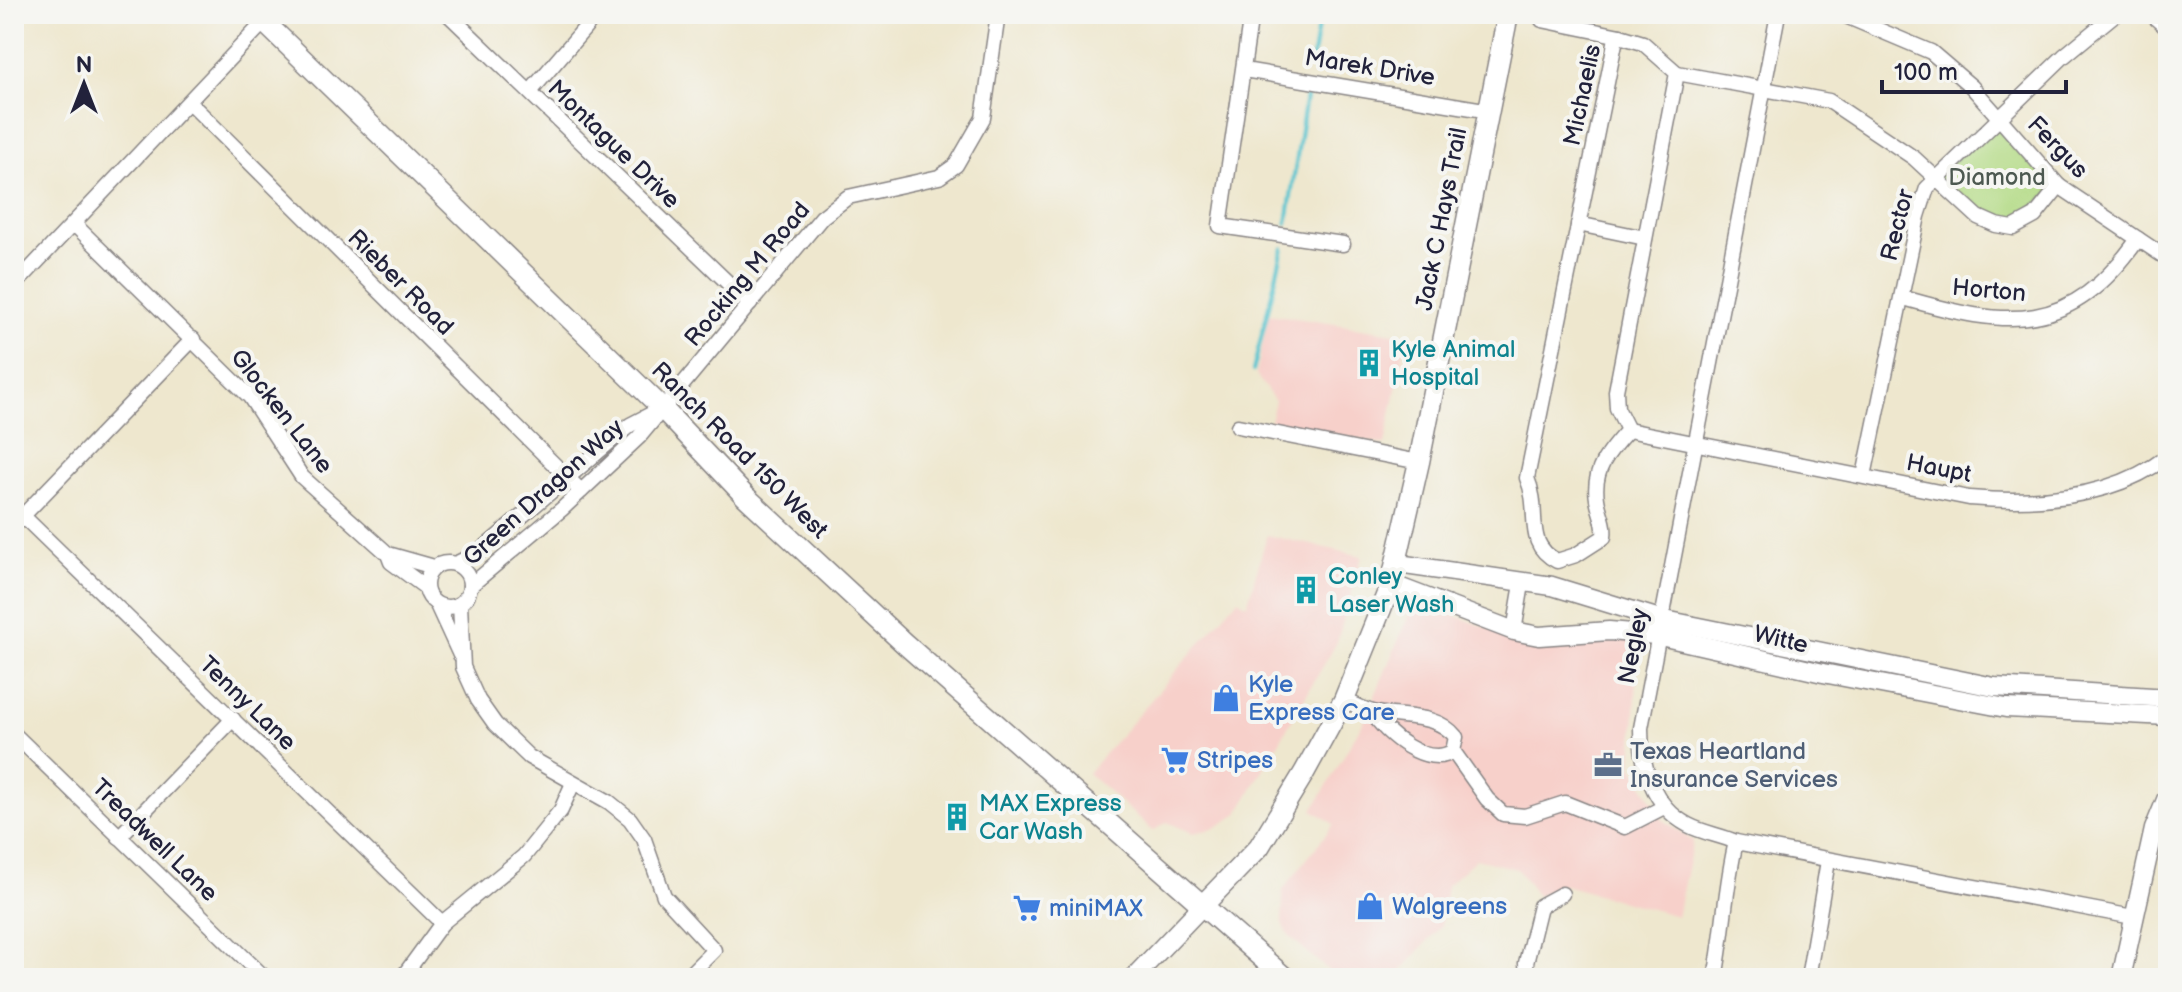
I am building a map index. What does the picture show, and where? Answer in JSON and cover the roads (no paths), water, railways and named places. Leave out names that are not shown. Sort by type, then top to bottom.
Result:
[{"type":"main road","name":"Jack C Hays Trail","points":[[1204,904],[1259,847],[1344,700],[1398,564],[1508,14]]},
{"type":"main road","name":"Ranch Road 150 West","points":[[260,18],[662,408],[745,496],[905,644],[1285,978]]},
{"type":"street","name":"Montague Drive","points":[[448,14],[750,304]]},
{"type":"street","points":[[530,92],[597,14]]},
{"type":"street","name":"Rocking M Road","points":[[662,408],[807,231],[848,197],[939,177],[956,165],[983,118],[998,14]]},
{"type":"street","points":[[1251,14],[1220,226],[1343,244]]},
{"type":"street","name":"Negley","points":[[1664,807],[1649,780],[1641,755],[1641,728],[1778,14]]},
{"type":"street","name":"Fergus","points":[[1841,14],[1931,52],[1972,87],[2059,186],[2168,259]]},
{"type":"street","name":"Rector","points":[[1864,476],[1904,298],[1918,216],[1935,177],[2115,14]]},
{"type":"street","points":[[2151,14],[2168,29]]},
{"type":"street","points":[[14,286],[190,103],[260,18]]},
{"type":"street","points":[[1542,20],[1620,36]]},
{"type":"street","name":"Michaelis","points":[[1557,561],[1541,553],[1535,538],[1536,508],[1527,478],[1616,38],[1620,36],[1643,43],[1677,73]]},
{"type":"street","name":"Marek Drive","points":[[1244,70],[1490,111]]},
{"type":"street","points":[[1552,586],[1557,561],[1576,555],[1604,537],[1606,526],[1596,497],[1602,461],[1628,430],[1617,408],[1616,391],[1677,73],[1829,101],[1914,158],[1978,217],[1996,225],[2013,228],[2035,216],[2059,186]]},
{"type":"street","name":"Rieber Road","points":[[190,103],[581,491]]},
{"type":"street","points":[[1578,224],[1645,238]]},
{"type":"street","name":"Glocken Lane","points":[[75,225],[250,397],[302,477],[388,554],[434,567]]},
{"type":"street","name":"Horton","points":[[1904,298],[1961,315],[2022,318],[2057,313],[2096,290],[2138,239]]},
{"type":"street","points":[[18,520],[193,339]]},
{"type":"street","name":"Green Dragon Way","points":[[455,564],[478,553],[630,425],[662,408]]},
{"type":"street","name":"Green Dragon Way","points":[[470,586],[581,491],[639,437],[662,408]]},
{"type":"street","points":[[1238,426],[1419,462]]},
{"type":"street","name":"Haupt","points":[[1628,430],[1969,498],[2046,500],[2116,485],[2168,456]]},
{"type":"street","name":"Tenny Lane","points":[[18,520],[233,719],[442,923]]},
{"type":"street","name":"Glocken Lane","points":[[388,554],[391,562],[425,587]]},
{"type":"street","points":[[460,655],[460,604],[470,586],[466,572],[455,564],[434,567],[425,587],[437,605],[460,655],[468,682],[495,724],[529,757],[609,802],[630,819],[644,839],[664,896],[714,950],[686,978]]},
{"type":"street","name":"Witte","points":[[1398,564],[1552,586],[1658,627],[1927,693],[2006,708],[2057,700],[2168,698]]},
{"type":"street","name":"Witte","points":[[1391,584],[1514,631],[1539,636],[1658,627],[1931,674],[2057,700],[2168,716]]},
{"type":"street","points":[[1514,631],[1522,584]]},
{"type":"street","points":[[437,605],[460,604]]},
{"type":"street","points":[[1927,693],[1931,674]]},
{"type":"street","points":[[1344,700],[1372,712],[1427,719],[1448,727],[1456,737],[1453,751],[1445,757],[1429,756],[1385,730],[1372,712]]},
{"type":"street","points":[[119,837],[233,719]]},
{"type":"street","name":"Treadwell Lane","points":[[14,734],[265,978]]},
{"type":"street","points":[[1453,751],[1487,799],[1503,814],[1525,816],[1565,803],[1625,827],[1664,807],[1687,825],[1736,842],[2133,917]]},
{"type":"street","points":[[402,978],[442,923],[524,856],[561,810],[573,783]]},
{"type":"street","points":[[2121,978],[2154,829],[2168,795]]},
{"type":"street","points":[[1715,978],[1727,919],[1725,891],[1736,842]]},
{"type":"street","points":[[1808,978],[1828,861]]},
{"type":"street","points":[[1527,978],[1526,963],[1540,906],[1562,894]]},
{"type":"street","points":[[1133,978],[1204,904]]},
{"type":"waterway","points":[[1311,67],[1320,14]]},
{"type":"waterway","points":[[1287,223],[1307,90]]},
{"type":"waterway","points":[[1253,371],[1283,248]]},
{"type":"place","name":"Kyle Animal Hospital","points":[[1369,363]]},
{"type":"place","name":"Conley Laser Wash","points":[[1306,590]]},
{"type":"place","name":"Kyle Express Care","points":[[1226,698]]},
{"type":"place","name":"Stripes","points":[[1175,760]]},
{"type":"place","name":"Texas Heartland Insurance Services","points":[[1608,765]]},
{"type":"place","name":"MAX Express Car Wash","points":[[957,817]]},
{"type":"place","name":"Walgreens","points":[[1370,906]]},
{"type":"place","name":"miniMAX","points":[[1027,908]]},
{"type":"park label","name":"Diamond","points":[[1997,177]]}]
